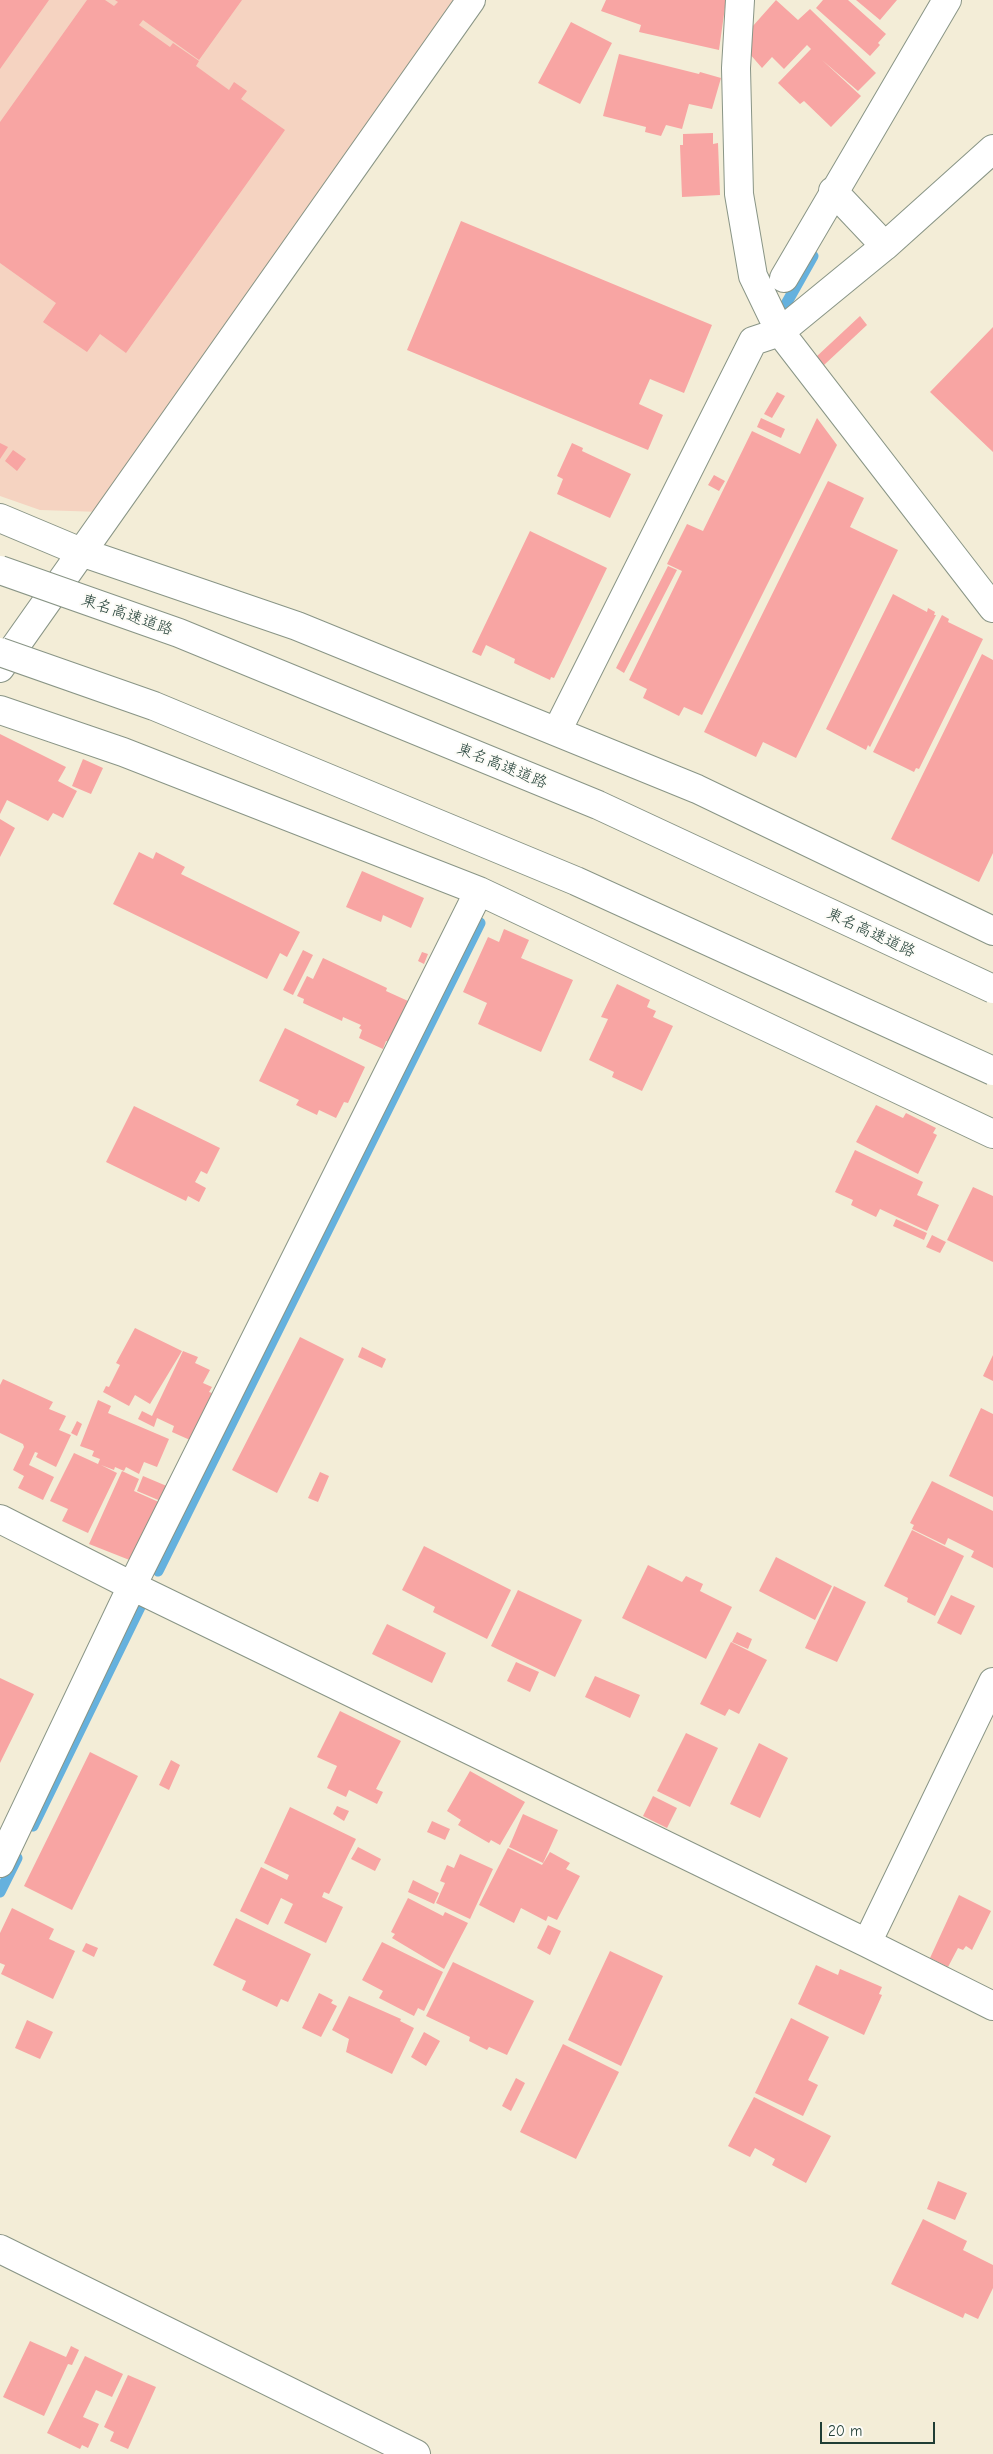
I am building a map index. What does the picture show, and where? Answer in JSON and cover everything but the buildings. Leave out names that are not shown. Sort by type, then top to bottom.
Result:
[{"type":"main road","points":[[0,668],[471,0]]},
{"type":"main road","points":[[740,0],[736,68],[739,194],[753,276],[780,332],[993,608]]},
{"type":"main road","points":[[784,278],[946,0]]},
{"type":"main road","points":[[556,731],[753,341],[780,332],[885,246],[993,150]]},
{"type":"main road","points":[[833,191],[885,246]]},
{"type":"main road","points":[[0,518],[81,552],[298,626],[697,789],[993,931]]},
{"type":"main road","name":"東名高速道路","points":[[0,570],[179,633],[598,805],[993,989]]},
{"type":"main road","points":[[0,652],[154,706],[576,881],[993,1071]]},
{"type":"main road","points":[[0,710],[123,752],[479,891],[993,1134]]},
{"type":"main road","points":[[0,1863],[132,1586],[479,891]]},
{"type":"main road","points":[[0,1519],[132,1586],[867,1942],[993,2006]]},
{"type":"main road","points":[[867,1942],[993,1682]]},
{"type":"main road","points":[[0,2249],[416,2454]]},
{"type":"shaded area","points":[[0,0],[466,0],[101,512],[40,510],[0,496]]},
{"type":"waterway","points":[[777,320],[813,256]]},
{"type":"waterway","points":[[158,1571],[480,923]]},
{"type":"waterway","points":[[33,1826],[140,1607]]},
{"type":"waterway","points":[[0,1892],[17,1858]]}]
